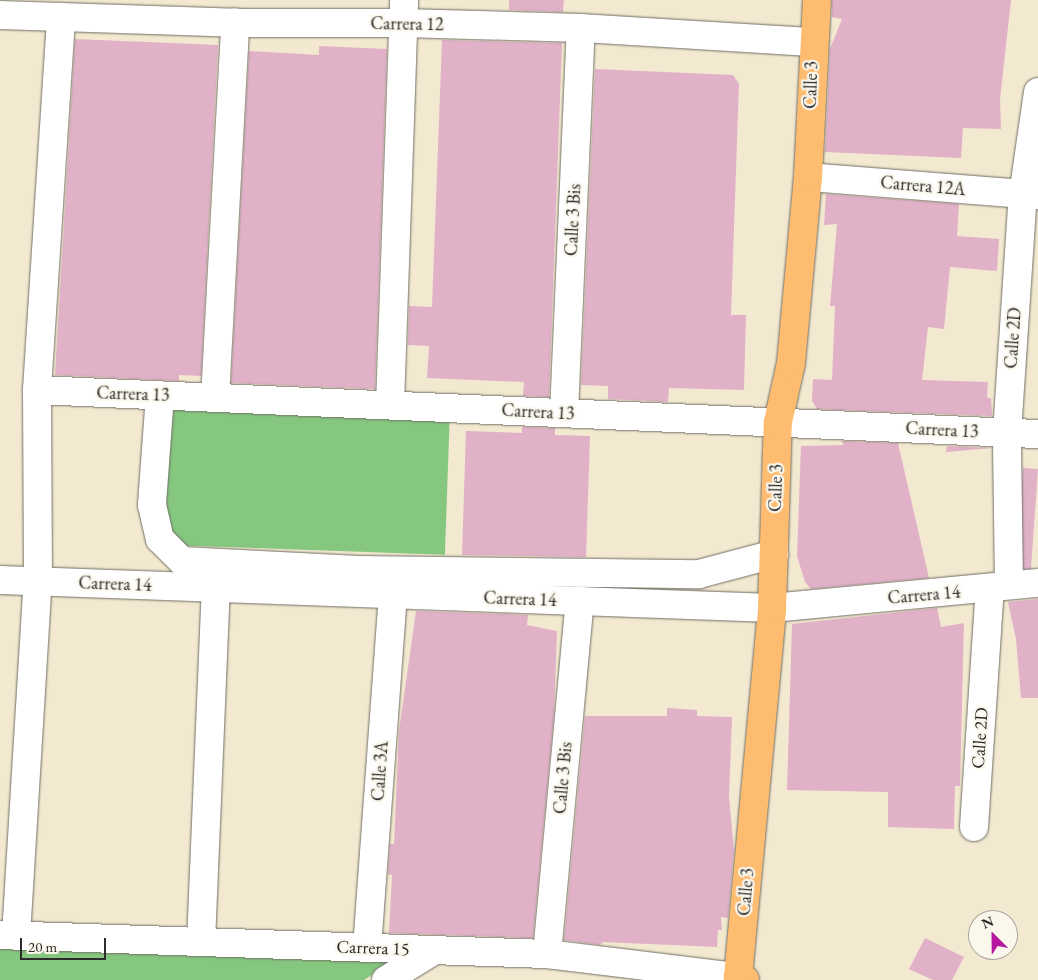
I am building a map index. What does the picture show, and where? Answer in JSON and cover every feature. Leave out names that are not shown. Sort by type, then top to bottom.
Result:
[{"type":"main road","name":"Calle 3","points":[[741,979],[772,608],[778,422],[791,363],[808,177],[813,42],[817,0]]},
{"type":"street","name":"Carrera 12","points":[[0,15],[235,23],[404,11],[581,28],[813,42]]},
{"type":"street","points":[[390,405],[404,11]]},
{"type":"street","points":[[15,941],[38,581],[37,390],[61,17]]},
{"type":"street","points":[[215,398],[235,23]]},
{"type":"street","name":"Calle 3 Bis","points":[[564,413],[581,28]]},
{"type":"street","name":"Calle 2D","points":[[974,827],[999,587],[1007,433],[1031,195],[1038,92]]},
{"type":"street","name":"Carrera 12A","points":[[808,177],[1031,195]]},
{"type":"street","name":"Carrera 13","points":[[37,390],[1038,434]]},
{"type":"street","points":[[160,395],[152,505],[160,539],[182,561],[358,570],[699,574],[774,554]]},
{"type":"street","name":"Carrera 14","points":[[0,580],[772,608],[1038,583]]},
{"type":"street","points":[[201,942],[216,588]]},
{"type":"street","name":"Calle 3A","points":[[367,948],[393,594]]},
{"type":"street","name":"Calle 3 Bis","points":[[547,954],[580,601]]},
{"type":"street","name":"Carrera 15","points":[[15,941],[201,942],[547,954],[741,979]]},
{"type":"street","points":[[386,980],[433,950]]},
{"type":"green space","points":[[170,404],[450,414],[445,555],[165,545]]},
{"type":"green space","points":[[0,940],[380,955],[388,965],[364,980],[0,980]]},
{"type":"building","points":[[509,0],[564,0],[563,12],[509,10]]},
{"type":"building","points":[[832,0],[1011,0],[1000,99],[1001,129],[963,128],[961,158],[825,152],[830,49],[842,19],[832,17]]},
{"type":"building","points":[[75,39],[218,45],[201,376],[179,375],[179,381],[55,375]]},
{"type":"building","points":[[442,40],[562,43],[549,397],[523,396],[524,382],[427,378],[429,346],[408,345],[409,306],[432,307]]},
{"type":"building","points":[[319,46],[387,49],[375,389],[231,383],[249,51],[319,55]]},
{"type":"building","points":[[595,69],[733,75],[739,84],[731,315],[746,315],[744,390],[669,388],[668,402],[608,399],[608,386],[581,385]]},
{"type":"building","points":[[826,194],[959,204],[957,236],[999,239],[997,271],[950,267],[944,329],[928,327],[922,380],[988,382],[987,398],[991,398],[992,416],[817,409],[812,401],[813,379],[832,380],[835,306],[830,306],[837,224],[824,225]]},
{"type":"building","points":[[522,427],[555,428],[555,435],[590,436],[586,557],[462,555],[466,431],[522,433]]},
{"type":"building","points":[[841,441],[898,443],[929,578],[811,589],[805,582],[797,556],[801,446],[844,445]]},
{"type":"building","points":[[947,446],[992,448],[946,452]]},
{"type":"building","points":[[1023,468],[1038,469],[1031,570],[1016,569]]},
{"type":"building","points":[[1038,599],[1038,698],[1021,698],[1016,639],[1008,602]]},
{"type":"building","points":[[937,608],[941,627],[964,623],[960,786],[955,786],[954,829],[888,827],[888,792],[787,790],[792,624]]},
{"type":"building","points":[[416,611],[528,615],[527,625],[557,631],[554,715],[533,938],[389,933],[392,875],[388,874],[390,844],[394,844],[399,731]]},
{"type":"building","points":[[667,708],[697,710],[697,716],[732,717],[729,797],[734,850],[728,918],[721,917],[722,930],[718,930],[717,947],[603,942],[600,945],[564,940],[585,716],[667,716]]},
{"type":"building","points":[[925,938],[964,957],[952,980],[933,980],[909,969]]}]
